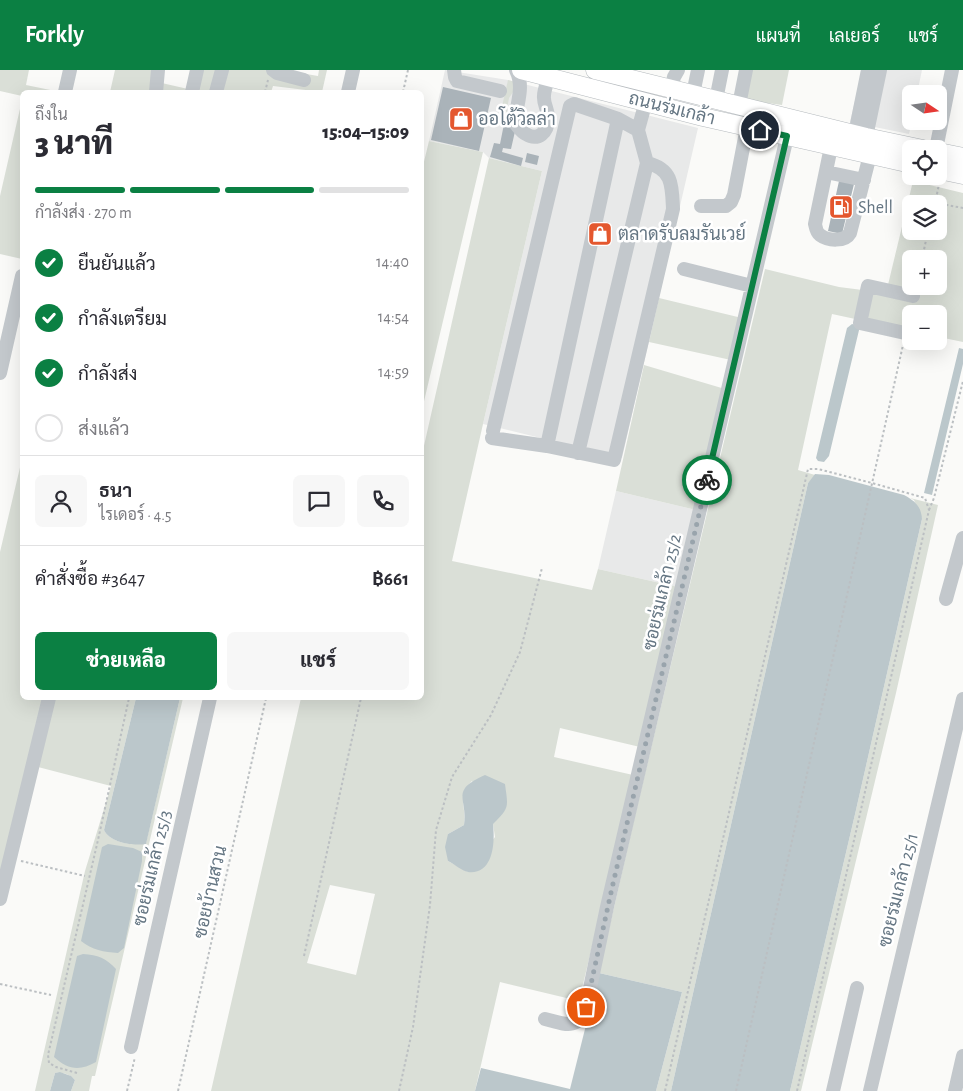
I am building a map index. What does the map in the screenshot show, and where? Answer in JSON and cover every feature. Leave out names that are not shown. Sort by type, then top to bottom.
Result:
[{"type":"main road","name":"ถนนร่มเกล้า","points":[[521,70],[747,127],[902,162]]},
{"type":"main road","name":"ถนนร่มเกล้า","points":[[595,70],[618,73],[671,89],[902,144]]},
{"type":"main road","points":[[947,154],[963,157]]},
{"type":"main road","points":[[947,172],[963,175]]},
{"type":"street","points":[[65,90],[70,70]]},
{"type":"street","points":[[156,90],[158,70]]},
{"type":"street","points":[[192,90],[197,70]]},
{"type":"street","points":[[217,90],[222,70]]},
{"type":"street","points":[[273,70],[277,73],[304,80]]},
{"type":"street","points":[[348,90],[353,70]]},
{"type":"street","points":[[454,70],[457,81],[500,91]]},
{"type":"street","points":[[516,70],[521,82],[515,122],[524,134],[536,137],[543,135],[549,120],[544,95]]},
{"type":"street","points":[[671,89],[678,70]]},
{"type":"street","points":[[693,94],[698,70]]},
{"type":"street","points":[[716,100],[722,70]]},
{"type":"street","points":[[739,106],[746,70]]},
{"type":"street","points":[[860,135],[868,70]]},
{"type":"street","points":[[860,135],[880,70]]},
{"type":"street","points":[[938,140],[952,70]]},
{"type":"street","points":[[520,96],[524,102],[533,105],[538,102],[544,95],[549,77]]},
{"type":"street","points":[[578,453],[647,163],[638,130],[646,102]]},
{"type":"street","points":[[638,130],[618,119],[574,104],[570,106],[493,434],[614,460],[673,209],[672,187],[667,174],[657,166],[647,163]]},
{"type":"street","points":[[547,446],[618,119]]},
{"type":"street","points":[[701,206],[726,206],[731,202],[747,127]]},
{"type":"street","name":"ซอยร่มเกล้า 25/2","points":[[544,1019],[568,1024],[574,1023],[580,1020],[586,1007],[607,907],[787,136]]},
{"type":"street","points":[[831,147],[815,224],[819,234],[824,237],[843,240],[850,233],[870,155]]},
{"type":"street","points":[[826,172],[864,180]]},
{"type":"street","points":[[684,268],[752,286]]},
{"type":"street","points":[[0,373],[20,285]]},
{"type":"street","points":[[902,332],[860,322],[868,286],[913,296]]},
{"type":"street","points":[[946,599],[963,538]]},
{"type":"street","name":"ซอยร่มเกล้า 25/1","points":[[870,1091],[963,699]]},
{"type":"street","points":[[0,899],[49,700]]},
{"type":"street","name":"ซอยร่มเกล้า 25/3","points":[[131,1048],[210,700]]},
{"type":"street","points":[[833,1091],[857,988]]},
{"type":"street","points":[[955,1091],[963,1056]]},
{"type":"path","points":[[403,90],[408,70]]},
{"type":"path","points":[[947,205],[963,208]]},
{"type":"path","points":[[911,305],[913,296]]},
{"type":"path","points":[[736,1091],[902,347]]},
{"type":"path","points":[[797,1091],[929,510],[934,498],[963,381]]},
{"type":"path","points":[[665,1091],[808,469],[818,469],[925,498],[929,510]]},
{"type":"path","points":[[399,1091],[413,1027],[430,905],[436,830],[452,777],[492,715],[520,652],[542,568]]},
{"type":"path","points":[[77,1073],[49,1063],[48,1055],[129,700]]},
{"type":"path","name":"ซอยบ้านสวน","points":[[178,1091],[266,700]]},
{"type":"path","points":[[304,956],[361,700]]},
{"type":"path","points":[[10,858],[84,876]]},
{"type":"path","points":[[0,984],[51,995]]},
{"type":"shaded area","points":[[0,70],[29,70],[26,85],[50,90],[20,90],[20,96],[0,91]]},
{"type":"shaded area","points":[[115,70],[155,70],[153,81],[188,89],[188,90],[110,90]]},
{"type":"shaded area","points":[[201,70],[283,70],[318,76],[319,70],[327,70],[322,90],[273,86],[272,90],[196,90]]},
{"type":"shaded area","name":"ตลาดรับลมรันเวย์","points":[[445,70],[508,80],[698,128],[622,458],[483,424],[542,171],[489,158],[483,152],[429,141]]},
{"type":"shaded area","points":[[752,70],[789,70],[782,105],[746,100]]},
{"type":"shaded area","points":[[862,70],[922,70],[919,85],[902,85],[902,130],[910,130],[909,134],[850,122]]},
{"type":"shaded area","points":[[508,80],[519,83],[509,98],[504,126],[498,124]]},
{"type":"shaded area","points":[[20,109],[20,259],[0,254],[0,196]]},
{"type":"shaded area","points":[[429,141],[483,152],[424,401],[424,162]]},
{"type":"shaded area","points":[[489,158],[542,171],[452,561],[592,590],[598,569],[678,587],[640,747],[560,728],[554,757],[633,775],[579,1001],[500,982],[475,1091],[211,1091],[301,700],[424,700],[424,446]],"holes":[[[472,781],[493,824],[495,837],[468,872],[448,861],[448,834],[464,825],[463,797],[464,792]],[[330,885],[375,894],[356,975],[307,963]]]},
{"type":"shaded area","points":[[912,185],[930,185],[963,193],[963,342],[947,339],[947,305],[902,305],[902,329],[832,314],[798,470],[815,475],[808,483],[671,1091],[656,1091],[682,992],[599,973],[765,269],[839,287],[886,293],[902,227],[902,240],[947,240],[947,195],[910,195]]},
{"type":"shaded area","points":[[659,298],[742,318],[731,360],[649,342]]},
{"type":"shaded area","points":[[852,324],[860,326],[829,456],[824,462],[818,461],[816,458],[847,328]]},
{"type":"shaded area","points":[[959,348],[963,349],[963,364],[932,495],[924,493]]},
{"type":"shaded area","points":[[644,365],[725,389],[696,510],[616,491]]},
{"type":"shaded area","points":[[20,467],[20,700],[43,700],[0,877],[0,552]]},
{"type":"shaded area","points":[[815,474],[829,475],[904,495],[917,504],[922,519],[856,810],[790,1091],[671,1091],[808,483]]},
{"type":"shaded area","points":[[616,491],[696,510],[678,587],[598,569]]},
{"type":"shaded area","points":[[910,498],[938,505],[896,693],[801,1091],[790,1091],[922,519],[914,500]]},
{"type":"shaded area","points":[[54,700],[136,700],[104,830],[116,841],[135,844],[146,843],[180,700],[183,700],[95,1076],[92,1076],[89,1091],[71,1091],[75,1080],[63,1073],[55,1073],[50,1091],[35,1091],[85,871],[111,786],[38,767]]},
{"type":"shaded area","points":[[136,700],[180,700],[146,844],[129,844],[116,841],[104,830]]},
{"type":"shaded area","points":[[485,775],[505,784],[507,802],[505,810],[493,824],[493,847],[488,863],[477,871],[468,872],[448,861],[445,847],[448,834],[464,825],[465,816],[462,796],[464,791],[467,786]]},
{"type":"shaded area","points":[[108,844],[133,848],[142,852],[142,861],[124,948],[118,953],[98,950],[89,947],[81,941],[102,847]]},
{"type":"shaded area","points":[[83,954],[101,958],[109,962],[116,969],[96,1062],[85,1067],[74,1068],[64,1065],[54,1057],[77,956]]},
{"type":"shaded area","points":[[599,973],[682,992],[656,1091],[475,1091],[481,1068],[570,1089]]},
{"type":"shaded area","points":[[60,1072],[71,1076],[75,1080],[71,1091],[50,1091],[55,1073]]},
{"type":"building","name":"ออโต้วิลล่า","points":[[443,87],[491,98],[479,151],[431,140]]},
{"type":"building","points":[[504,124],[516,127],[511,149],[503,148],[502,152],[523,158],[521,166],[490,157],[494,143],[500,144]]},
{"type":"building","points":[[527,153],[539,156],[537,165],[525,162]]},
{"type":"building","name":"Shell","points":[[839,181],[854,184],[842,234],[828,231]]},
{"type":"way so far","points":[[586,1007],[707,480]]},
{"type":"place","name":"ออโต้วิลล่า","points":[[461,119]]},
{"type":"place","name":"Shell","points":[[841,207]]},
{"type":"place","name":"ตลาดรับลมรันเวย์","points":[[600,234]]},
{"type":"route","points":[[707,480],[787,136],[760,130]]}]
